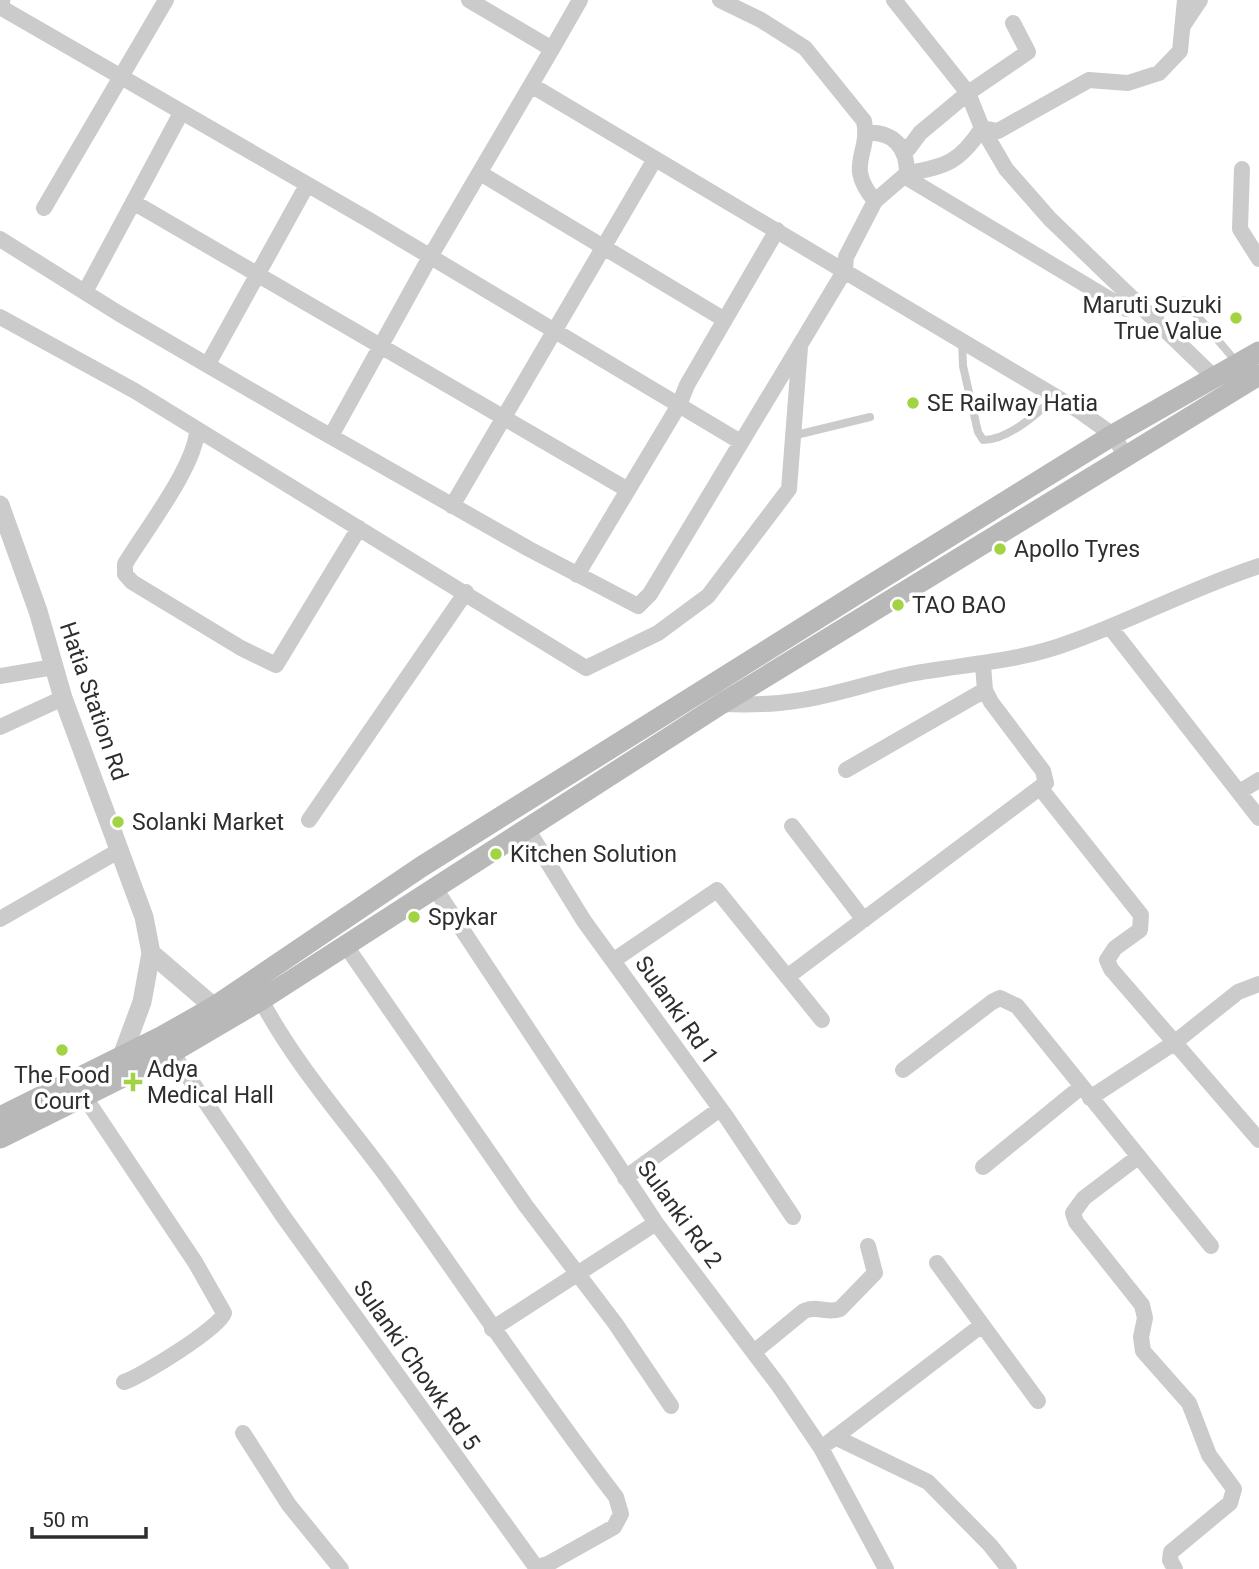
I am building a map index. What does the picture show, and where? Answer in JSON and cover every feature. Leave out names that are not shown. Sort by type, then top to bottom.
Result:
[{"type":"main road","points":[[0,1138],[80,1089],[166,1045],[219,1014],[506,814],[1112,435],[1216,379],[1259,352]]},
{"type":"main road","points":[[219,1014],[261,1000],[721,704],[1259,375]]},
{"type":"main road","points":[[0,1117],[80,1089]]},
{"type":"street","points":[[44,208],[166,0]]},
{"type":"street","points":[[469,0],[552,49]]},
{"type":"street","points":[[331,436],[430,257],[580,0]]},
{"type":"street","points":[[720,0],[805,48],[864,121],[866,133],[858,161],[859,175],[875,201]]},
{"type":"street","points":[[894,0],[968,93],[982,128],[1006,169],[1022,189],[1130,299],[1154,318],[1216,379]]},
{"type":"street","points":[[982,128],[998,131],[1010,127],[1089,80],[1128,83],[1159,72],[1180,51],[1185,0]]},
{"type":"street","points":[[1184,24],[1200,0]]},
{"type":"street","points":[[0,7],[739,440]]},
{"type":"street","points":[[866,133],[875,132],[909,148],[920,133],[968,93],[1028,52],[1013,23]]},
{"type":"street","points":[[531,85],[1055,397],[1112,435],[1125,455]]},
{"type":"street","points":[[85,292],[181,113]]},
{"type":"street","points":[[0,239],[85,292],[452,506],[638,606],[650,594],[739,440],[753,424],[845,270],[846,257],[875,201],[905,175],[944,165],[967,152],[982,128]]},
{"type":"street","points":[[901,146],[908,156],[905,175]]},
{"type":"street","points":[[452,506],[654,159]]},
{"type":"street","points":[[1242,169],[1240,229],[1259,259]]},
{"type":"street","points":[[480,173],[725,320]]},
{"type":"street","points":[[905,175],[1126,309]]},
{"type":"street","points":[[208,364],[307,185]]},
{"type":"street","points":[[133,202],[628,490]]},
{"type":"street","points":[[577,575],[679,405],[681,395],[777,230]]},
{"type":"street","points":[[0,317],[135,391],[586,668],[658,633],[708,596],[789,489],[800,345]]},
{"type":"street","points":[[197,430],[196,445],[186,466],[125,564],[125,574],[132,582],[199,623],[276,665],[359,528]]},
{"type":"street","name":"Hatia Station Rd","points":[[0,505],[63,698],[144,917],[151,953]]},
{"type":"street","points":[[721,704],[764,705],[799,701],[891,678],[983,665],[1042,652],[1110,627],[1191,590],[1259,566]]},
{"type":"street","points":[[309,820],[466,592]]},
{"type":"street","points":[[1110,627],[1259,818]]},
{"type":"street","points":[[787,976],[1046,783],[1043,771],[985,690],[983,665]]},
{"type":"street","points":[[0,676],[54,667]]},
{"type":"street","points":[[846,770],[985,690]]},
{"type":"street","points":[[0,726],[63,698]]},
{"type":"street","points":[[1239,792],[1259,780]]},
{"type":"street","points":[[1041,789],[1140,915],[1140,930],[1115,948],[1107,960],[1174,1043],[1259,1140]]},
{"type":"street","name":"Sulanki Rd 1","points":[[526,827],[584,921],[720,1109],[793,1217]]},
{"type":"street","points":[[792,827],[864,920]]},
{"type":"street","points":[[0,919],[120,850]]},
{"type":"street","name":"Sulanki Rd 2","points":[[433,887],[656,1223],[754,1352],[821,1448],[886,1569]]},
{"type":"street","points":[[614,960],[717,890],[822,1020]]},
{"type":"street","points":[[346,946],[526,1206],[579,1273],[671,1406]]},
{"type":"street","points":[[151,953],[219,1014]]},
{"type":"street","points":[[126,1065],[151,953]]},
{"type":"street","points":[[983,1167],[1086,1092],[1174,1043],[1238,992],[1259,984]]},
{"type":"street","points":[[903,1070],[1000,998],[1017,1006],[1211,1246]]},
{"type":"street","points":[[261,1000],[284,1043],[388,1178],[492,1329],[656,1223]]},
{"type":"street","name":"Sulanki Chowk Rd 5","points":[[166,1045],[427,1418],[538,1567],[595,1538],[619,1521],[620,1507],[616,1497],[492,1329]]},
{"type":"street","points":[[80,1089],[209,1283],[224,1314],[219,1323],[176,1353],[124,1382]]},
{"type":"street","points":[[625,1178],[720,1109]]},
{"type":"street","points":[[1138,1157],[1084,1198],[1073,1213],[1076,1222],[1142,1305],[1145,1318],[1141,1338],[1143,1351],[1189,1403],[1209,1455],[1234,1489],[1230,1503],[1171,1552],[1170,1560],[1175,1569]]},
{"type":"street","points":[[754,1352],[804,1311],[813,1307],[833,1312],[840,1309],[875,1273],[868,1246]]},
{"type":"street","points":[[937,1264],[1038,1401]]},
{"type":"street","points":[[821,1448],[982,1325]]},
{"type":"street","points":[[243,1433],[289,1505],[341,1569]]},
{"type":"street","points":[[835,1437],[928,1482],[981,1535],[1009,1569]]},
{"type":"lane","points":[[1154,318],[1184,300],[1239,365]]},
{"type":"lane","points":[[962,340],[963,366],[978,432],[983,440],[994,440],[1013,429],[1055,397]]},
{"type":"lane","points":[[792,436],[870,418]]},
{"type":"place","name":"Maruti Suzuki True Value","points":[[1236,318]]},
{"type":"place","name":"SE Railway Hatia","points":[[913,403]]},
{"type":"place","name":"Apollo Tyres","points":[[1000,549]]},
{"type":"place","name":"TAO BAO","points":[[898,605]]},
{"type":"place","name":"Solanki Market","points":[[118,822]]},
{"type":"place","name":"Kitchen Solution","points":[[496,854]]},
{"type":"place","name":"Spykar","points":[[414,917]]},
{"type":"place","name":"The Food Court","points":[[62,1050]]},
{"type":"place","name":"Adya Medical Hall","points":[[133,1082]]}]
